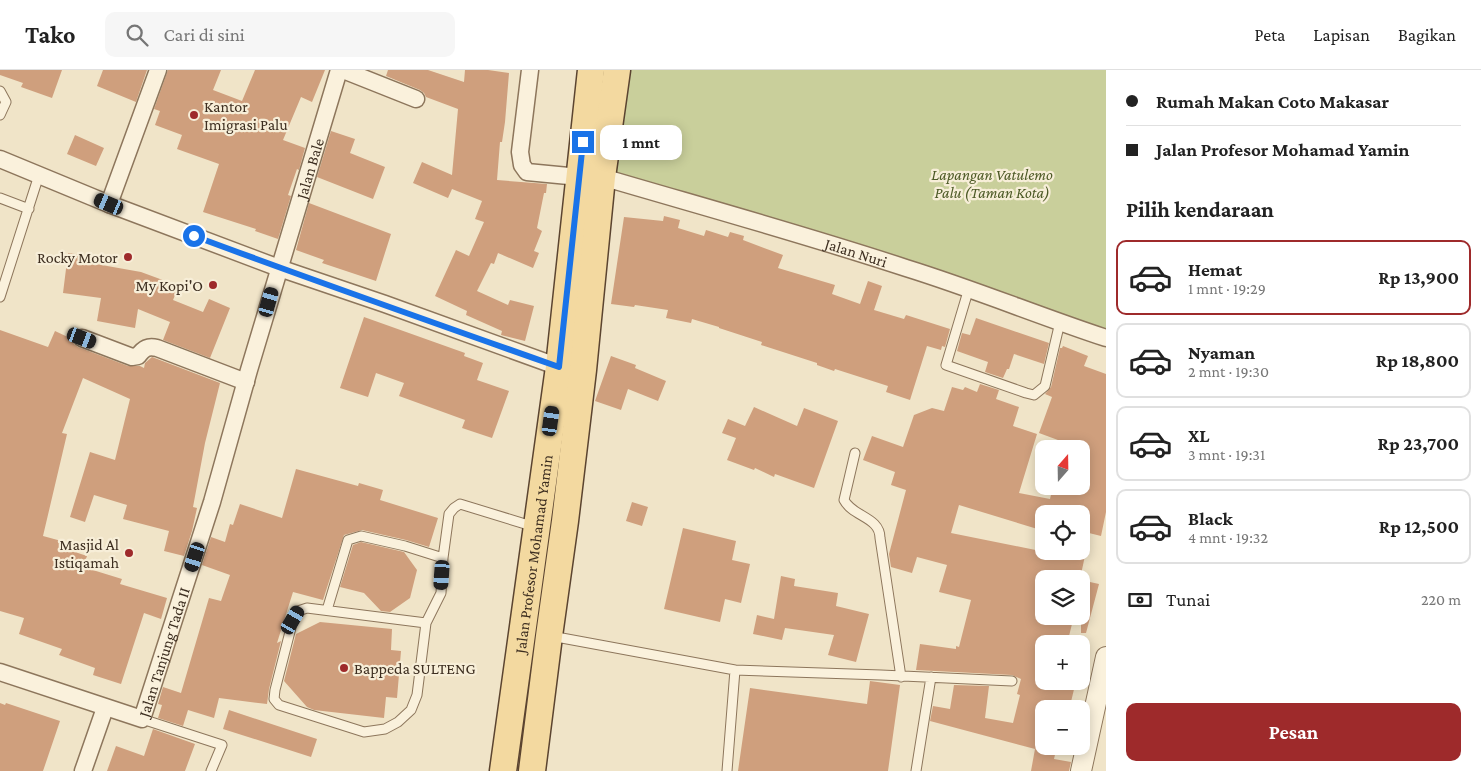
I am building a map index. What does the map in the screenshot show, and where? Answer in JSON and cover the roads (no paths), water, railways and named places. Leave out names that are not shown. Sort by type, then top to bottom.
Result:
[{"type":"main road","name":"Jalan Profesor Mohamad Yamin","points":[[532,771],[580,398],[591,177],[591,71]]},
{"type":"main road","points":[[591,71],[616,72]]},
{"type":"main road","name":"Jalan Profesor Mohamad Yamin","points":[[503,771],[559,367],[591,177],[616,72]]},
{"type":"street","points":[[109,204],[158,70]]},
{"type":"street","name":"Jalan Bale","points":[[279,268],[339,70]]},
{"type":"street","points":[[344,70],[416,99]]},
{"type":"street","name":"Jalan Nuri","points":[[530,70],[520,152],[522,165],[527,172],[591,177],[827,244],[969,288],[1106,338]]},
{"type":"street","points":[[0,159],[109,204],[279,268],[559,367]]},
{"type":"street","name":"Jalan Tanjung Tada II","points":[[0,672],[142,719],[212,502],[279,268]]},
{"type":"street","points":[[82,338],[132,357],[138,356],[143,349],[157,348],[246,382]]},
{"type":"street","points":[[1081,771],[1106,657]]},
{"type":"street","points":[[83,771],[104,708]]},
{"type":"lane","points":[[0,91],[6,102],[0,115]]},
{"type":"lane","points":[[0,297],[39,175]]},
{"type":"lane","points":[[0,198],[29,209]]},
{"type":"lane","points":[[969,288],[946,365],[1034,395],[1045,386],[1060,322]]},
{"type":"lane","points":[[855,453],[844,500],[848,507],[876,524],[880,530],[901,677]]},
{"type":"lane","points":[[426,623],[307,608],[298,611],[293,620],[274,700],[279,706],[364,732],[385,728],[398,722],[411,710],[417,695],[426,623],[441,593],[449,514],[460,504],[537,528]]},
{"type":"lane","points":[[327,610],[348,540],[361,536],[405,546],[444,558]]},
{"type":"lane","points":[[549,636],[735,670],[1012,681]]},
{"type":"lane","points":[[727,771],[735,670]]},
{"type":"lane","points":[[916,771],[931,677]]},
{"type":"lane","points":[[142,719],[222,745],[211,771]]},
{"type":"place","name":"Kantor Imigrasi Palu","points":[[194,115]]},
{"type":"place","name":"Rocky Motor","points":[[128,257]]},
{"type":"place","name":"My Kopi'O","points":[[213,285]]},
{"type":"place","name":"Masjid Al Istiqamah","points":[[129,553]]},
{"type":"place","name":"Bappeda SULTENG","points":[[344,668]]},
{"type":"park label","name":"Lapangan Vatulemo Palu (Taman Kota)","points":[[992,183]]}]
